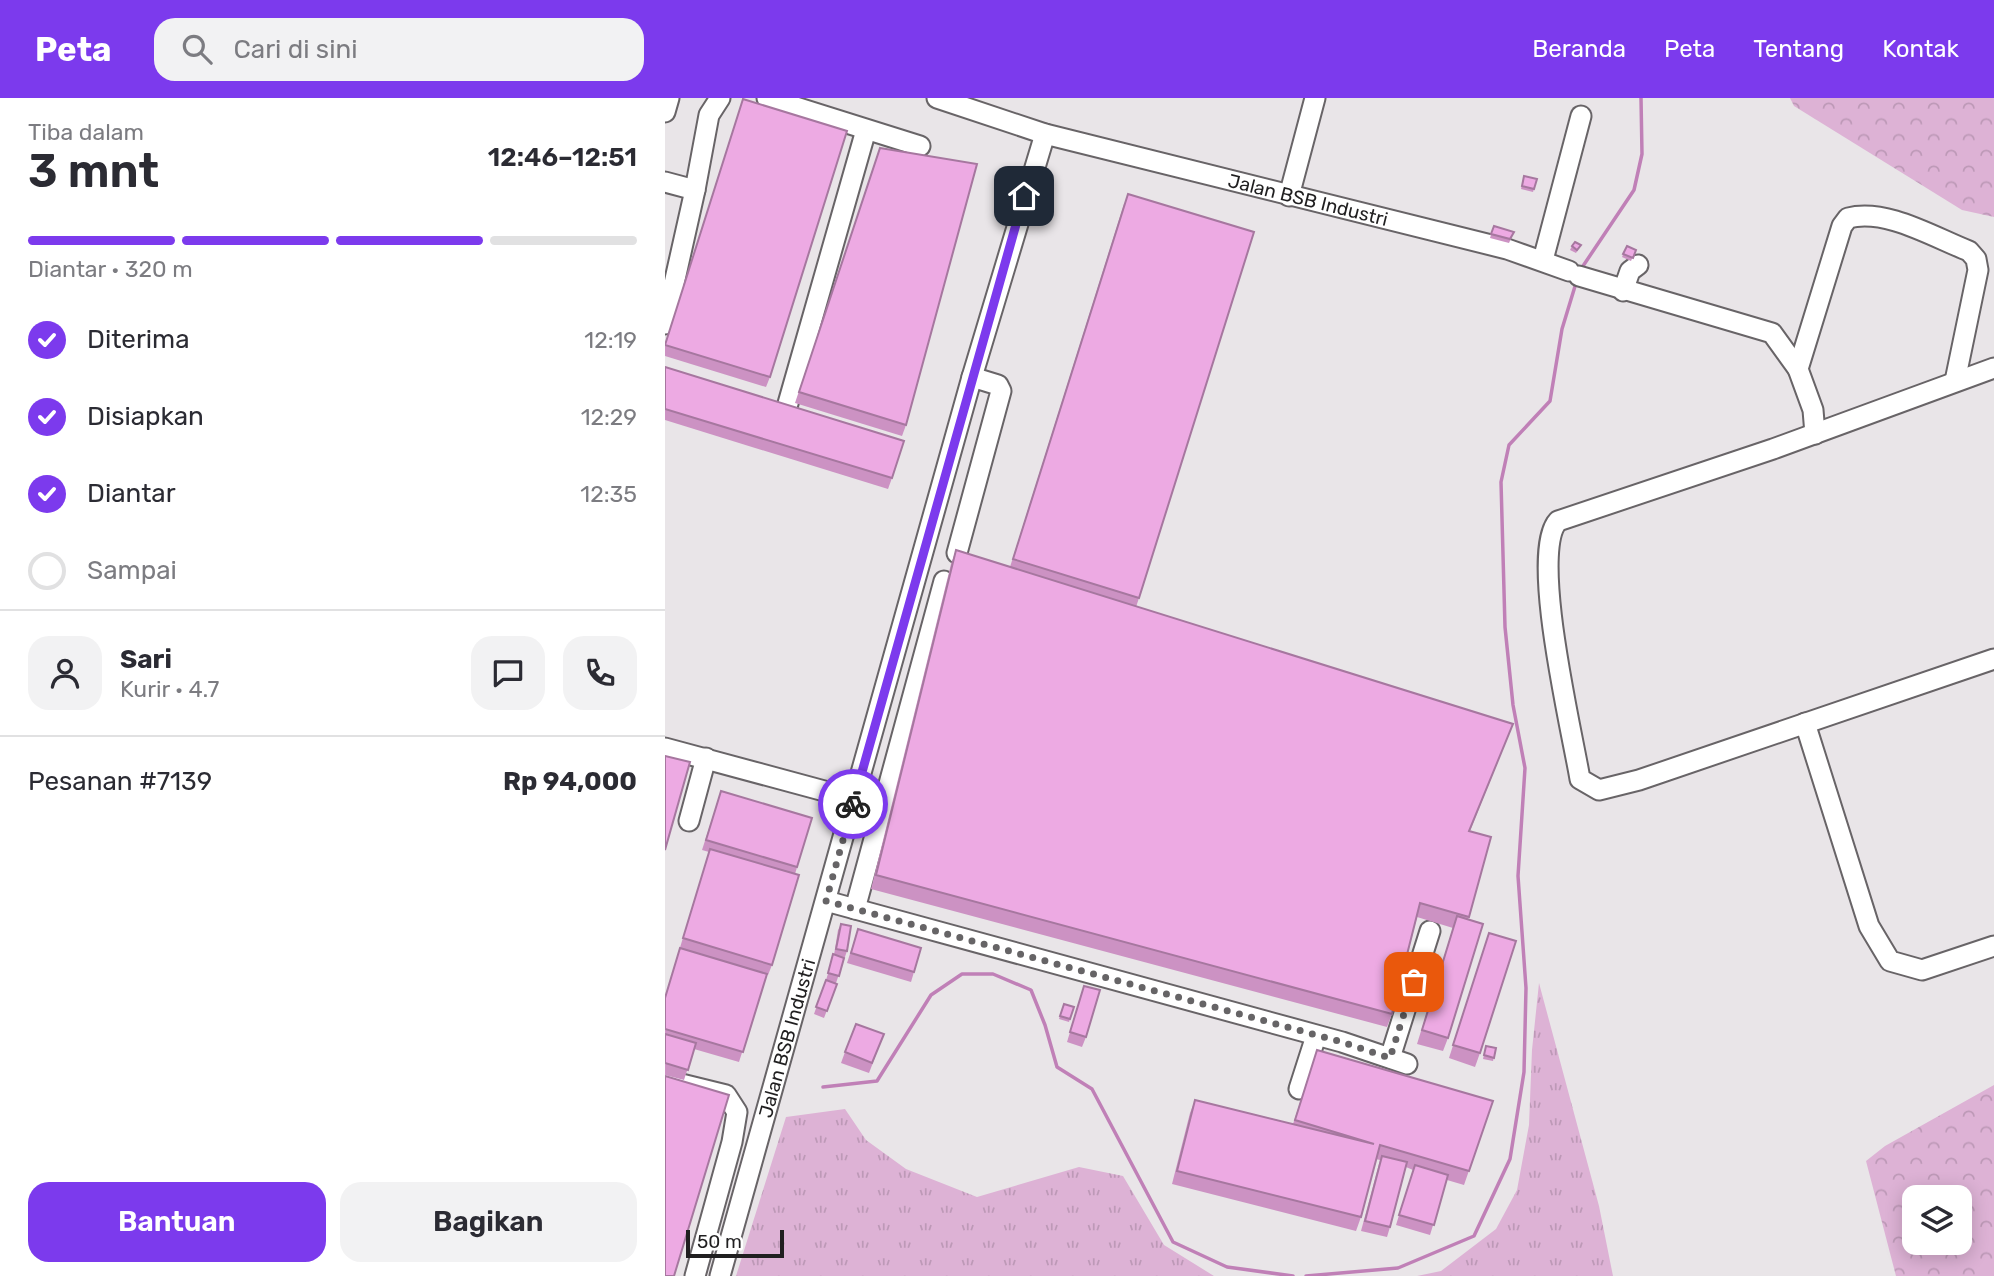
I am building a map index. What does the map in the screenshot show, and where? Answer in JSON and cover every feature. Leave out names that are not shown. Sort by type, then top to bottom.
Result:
[{"type":"lane","points":[[665,112],[669,98]]},
{"type":"lane","points":[[665,324],[709,115],[720,98]]},
{"type":"lane","points":[[767,98],[921,146]]},
{"type":"lane","name":"Jalan BSB Industri","points":[[937,98],[1045,134],[1543,260],[1623,291],[1740,321],[1772,333],[1798,369],[1813,410],[1809,436]]},
{"type":"lane","points":[[1289,196],[1315,98]]},
{"type":"lane","points":[[1543,260],[1581,116]]},
{"type":"lane","points":[[787,407],[866,130]]},
{"type":"lane","name":"Jalan BSB Industri","points":[[720,1276],[972,377],[1045,134]]},
{"type":"lane","points":[[665,181],[695,190]]},
{"type":"lane","points":[[1798,369],[1842,226],[1847,218],[1859,215],[1893,221],[1969,251],[1976,259],[1978,270],[1955,381]]},
{"type":"lane","points":[[1623,291],[1630,271],[1637,265]]},
{"type":"lane","points":[[1994,368],[1809,436],[1558,521],[1548,538],[1548,595],[1580,779],[1599,790],[1613,789],[1994,659]]},
{"type":"lane","points":[[957,553],[1001,391],[998,385],[972,377]]},
{"type":"lane","points":[[762,400],[811,414]]},
{"type":"lane","points":[[855,909],[944,581]]},
{"type":"lane","points":[[1805,723],[1869,926],[1890,961],[1922,970],[1994,946]]},
{"type":"lane","points":[[665,748],[854,799]]},
{"type":"lane","points":[[689,821],[706,758]]},
{"type":"lane","points":[[826,901],[1398,1061],[1430,932]]},
{"type":"lane","points":[[1299,1089],[1316,1036]]},
{"type":"lane","points":[[665,1080],[726,1095],[737,1112],[732,1142],[695,1276]]},
{"type":"green space","points":[[1790,98],[1994,98],[1994,217],[1962,210],[1794,106]]},
{"type":"green space","points":[[1539,983],[1599,1206],[1613,1276],[1417,1276],[1441,1271],[1496,1229],[1517,1190],[1529,1125],[1532,1050]]},
{"type":"green space","points":[[1994,1085],[1994,1276],[1896,1276],[1866,1161],[1885,1146]]},
{"type":"green space","points":[[845,1109],[866,1140],[906,1169],[977,1197],[1079,1167],[1123,1176],[1164,1245],[1214,1276],[736,1276],[786,1117]]},
{"type":"building","points":[[743,99],[847,131],[770,377],[665,345]]},
{"type":"building","points":[[880,148],[977,164],[906,425],[799,392]]},
{"type":"building","points":[[1524,176],[1537,179],[1534,189],[1522,186]]},
{"type":"building","points":[[1128,194],[1254,232],[1139,598],[1013,559]]},
{"type":"building","points":[[1494,226],[1514,232],[1510,239],[1491,234]]},
{"type":"building","points":[[1575,242],[1581,245],[1577,250],[1572,246]]},
{"type":"building","points":[[1627,246],[1636,250],[1633,258],[1623,254]]},
{"type":"building","points":[[665,367],[904,441],[892,478],[665,409]]},
{"type":"building","points":[[956,550],[1513,724],[1469,831],[1491,837],[1469,917],[1420,903],[1392,1014],[876,875]]},
{"type":"building","points":[[665,756],[690,762],[665,850]]},
{"type":"building","points":[[721,791],[812,818],[797,867],[706,840]]},
{"type":"building","points":[[710,849],[799,875],[772,965],[683,938]]},
{"type":"building","points":[[1457,916],[1483,924],[1448,1038],[1422,1030]]},
{"type":"building","points":[[841,924],[851,926],[847,951],[836,949]]},
{"type":"building","points":[[858,929],[921,948],[914,972],[851,953]]},
{"type":"building","points":[[1489,933],[1516,941],[1480,1053],[1453,1045]]},
{"type":"building","points":[[680,948],[767,974],[743,1052],[665,1029],[665,998]]},
{"type":"building","points":[[833,954],[844,958],[839,976],[828,973]]},
{"type":"building","points":[[826,980],[837,984],[827,1011],[816,1007]]},
{"type":"building","points":[[1084,986],[1100,990],[1086,1037],[1070,1032]]},
{"type":"building","points":[[1064,1004],[1074,1007],[1070,1019],[1060,1016]]},
{"type":"building","points":[[856,1024],[884,1034],[872,1063],[845,1052]]},
{"type":"building","points":[[665,1034],[696,1043],[688,1070],[665,1063]]},
{"type":"building","points":[[1486,1046],[1496,1048],[1494,1058],[1484,1055]]},
{"type":"building","points":[[1317,1050],[1493,1101],[1469,1171],[1380,1145],[1361,1217],[1177,1171],[1195,1100],[1374,1144],[1295,1120]]},
{"type":"building","points":[[665,1076],[729,1095],[674,1276],[665,1276]]},
{"type":"building","points":[[1382,1156],[1407,1162],[1390,1227],[1365,1221]]},
{"type":"building","points":[[1415,1165],[1448,1175],[1434,1225],[1399,1215]]},
{"type":"waterway","points":[[1581,269],[1634,190],[1642,154],[1641,98]]},
{"type":"waterway","points":[[1306,1276],[1398,1268],[1474,1236],[1510,1159],[1524,1072],[1526,988],[1518,876],[1525,768],[1513,705],[1505,627],[1501,482],[1509,445],[1550,401],[1562,329],[1576,283]]},
{"type":"waterway","points":[[823,1087],[877,1081],[931,995],[962,974],[993,974],[1031,990],[1057,1067],[1092,1089],[1173,1242],[1227,1267],[1293,1276]]},
{"type":"way so far","points":[[853,804],[826,901],[1342,1042],[1390,1058],[1414,982]]},
{"type":"route","points":[[853,804],[1024,196]]}]
